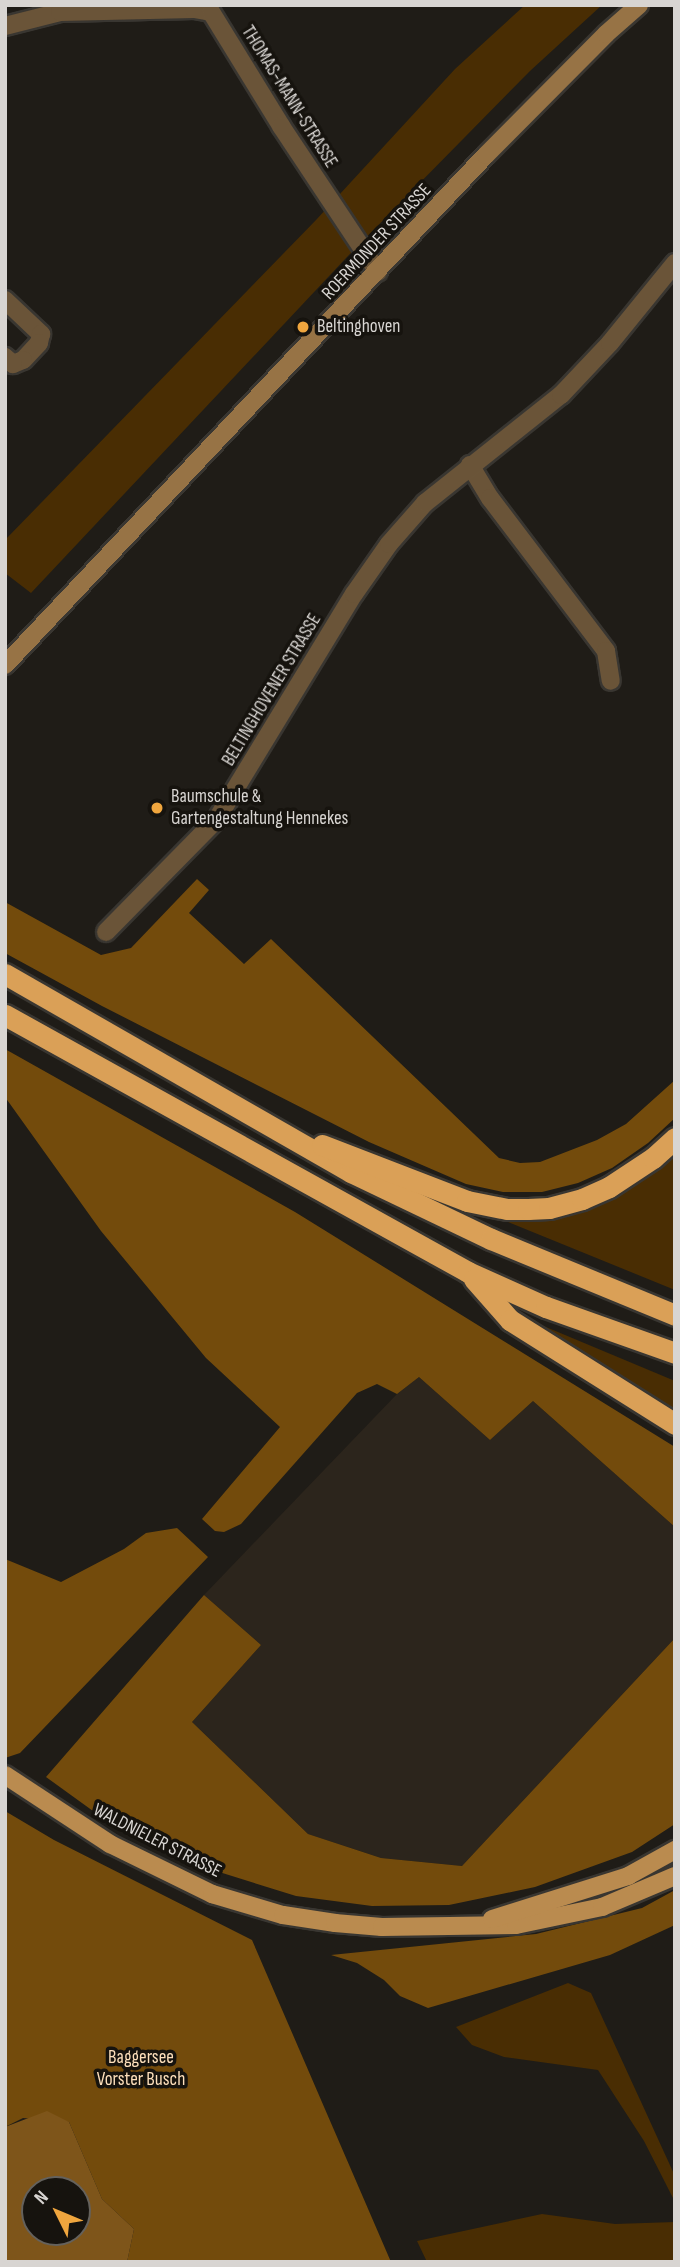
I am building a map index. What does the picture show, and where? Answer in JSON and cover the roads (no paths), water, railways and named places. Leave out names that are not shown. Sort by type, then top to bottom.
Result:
[{"type":"highway","points":[[5,975],[351,1172],[491,1239],[675,1315]]},
{"type":"highway","points":[[5,1015],[468,1272],[546,1307],[675,1353]]},
{"type":"highway","points":[[274,1129],[354,1155],[423,1186],[467,1201],[507,1209],[550,1208],[582,1199],[636,1171],[675,1138]]},
{"type":"highway","points":[[468,1272],[510,1320],[675,1424]]},
{"type":"main road","name":"ROERMONDER STRASSE","points":[[5,665],[486,155],[606,34],[639,5]]},
{"type":"main road","name":"WALDNIELER STRASSE","points":[[5,1775],[110,1844],[212,1894],[283,1915],[335,1923],[382,1927],[516,1925],[566,1916],[625,1899],[675,1877]]},
{"type":"main road","name":"WALDNIELER STRASSE","points":[[469,1926],[628,1876],[675,1850]]},
{"type":"street","name":"THOMAS-MANN-STRASSE","points":[[5,26],[60,12],[212,8],[288,137],[378,272]]},
{"type":"street","name":"BELTINGHOVENER STRASSE","points":[[106,932],[217,819],[354,594],[389,544],[425,503],[561,395],[610,343],[675,263]]},
{"type":"street","points":[[5,300],[41,334],[38,343],[23,360],[13,364],[5,357]]},
{"type":"street","points":[[470,466],[490,498],[606,651],[611,681]]},
{"type":"place","name":"Beltinghoven","points":[[303,327]]},
{"type":"place","name":"Baumschule & Gartengestaltung Hennekes","points":[[157,808]]},
{"type":"park label","name":"Baggersee Vorster Busch","points":[[141,2069]]}]
